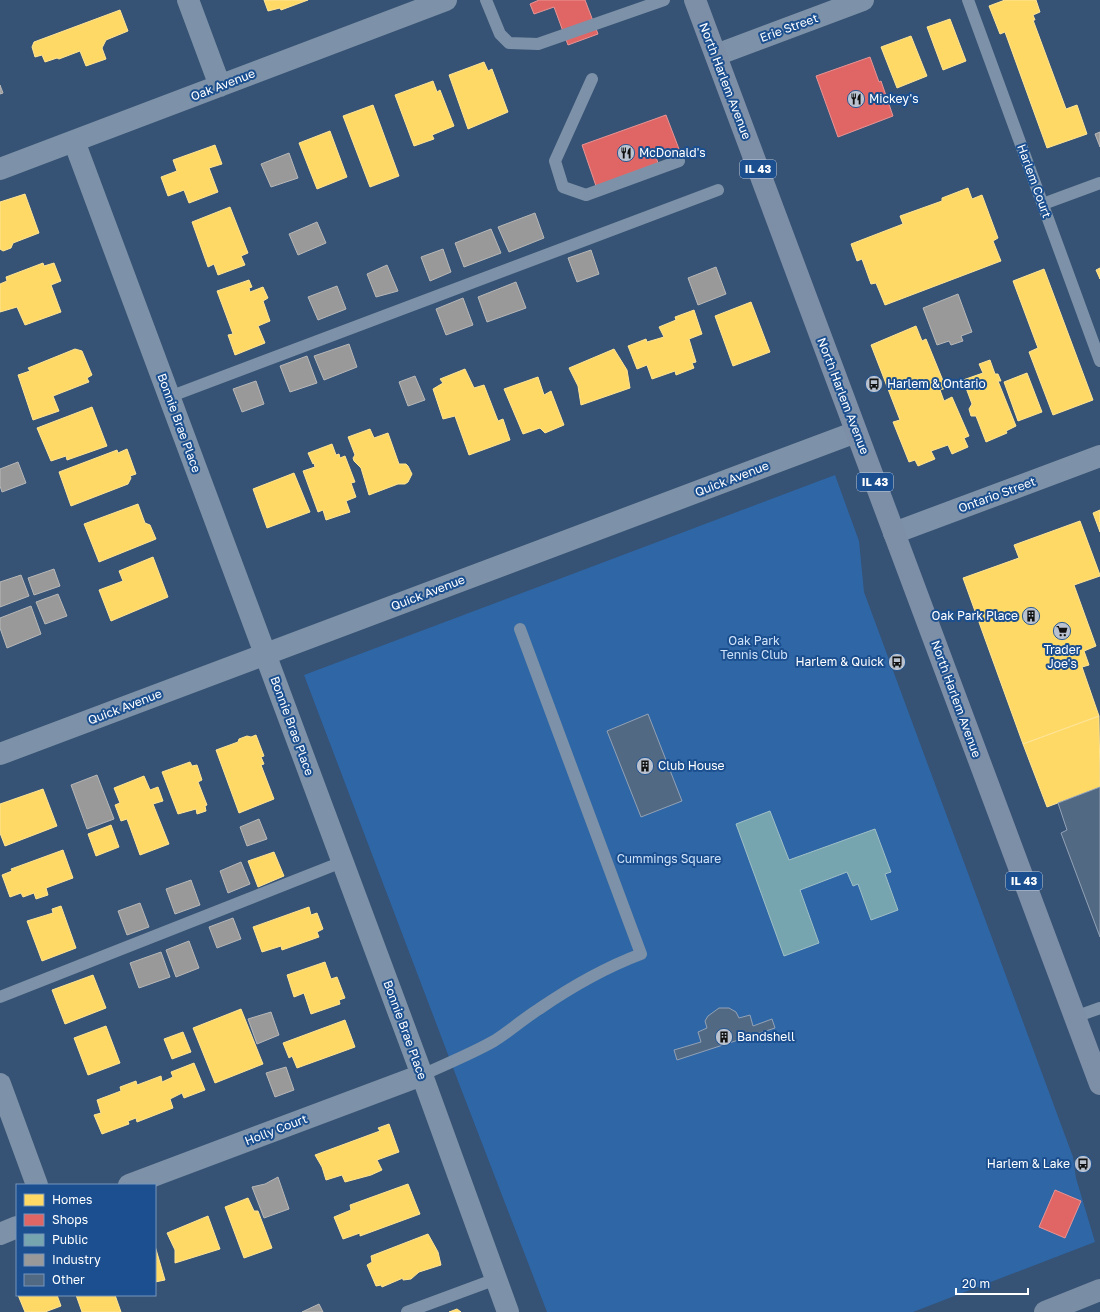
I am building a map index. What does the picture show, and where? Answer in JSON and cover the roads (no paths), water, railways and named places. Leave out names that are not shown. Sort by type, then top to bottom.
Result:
[{"type":"main road","name":"North Harlem Avenue","points":[[695,0],[1100,1084]]},
{"type":"main road","points":[[1045,1312],[1100,1290]]},
{"type":"street","points":[[188,0],[220,86]]},
{"type":"street","name":"Oak Avenue","points":[[0,169],[446,0]]},
{"type":"street","name":"Erie Street","points":[[716,55],[863,0]]},
{"type":"street","name":"Bonnie Brae Place","points":[[74,141],[422,1075],[508,1312]]},
{"type":"street","name":"Quick Avenue","points":[[0,754],[856,432]]},
{"type":"street","name":"Ontario Street","points":[[894,533],[1100,456]]},
{"type":"street","name":"Holly Court","points":[[132,1184],[422,1075]]},
{"type":"street","points":[[0,1084],[37,1184]]},
{"type":"street","points":[[0,1234],[16,1227]]},
{"type":"lane","points":[[486,0],[500,34],[509,43],[538,44],[664,0]]},
{"type":"lane","name":"Harlem Court","points":[[968,0],[1100,361]]},
{"type":"lane","points":[[592,78],[555,161],[563,187],[586,195],[679,161]]},
{"type":"lane","points":[[1043,204],[1100,183]]},
{"type":"lane","points":[[169,397],[718,190]]},
{"type":"lane","points":[[422,1075],[469,1054],[495,1040],[573,986],[603,970],[641,954],[520,629]]},
{"type":"lane","points":[[0,997],[342,862]]},
{"type":"lane","points":[[1075,1017],[1100,1008]]},
{"type":"lane","points":[[407,1312],[496,1279]]},
{"type":"place","name":"Mickey's","points":[[856,99]]},
{"type":"place","name":"McDonald's","points":[[626,153]]},
{"type":"place","name":"Harlem & Ontario","points":[[874,384]]},
{"type":"place","name":"Oak Park Place","points":[[1031,616]]},
{"type":"place","name":"Trader Joe's","points":[[1062,631]]},
{"type":"place","name":"Harlem & Quick","points":[[897,662]]},
{"type":"place","name":"Club House","points":[[645,766]]},
{"type":"place","name":"Bandshell","points":[[724,1037]]},
{"type":"place","name":"Harlem & Lake","points":[[1083,1164]]},
{"type":"park label","name":"Oak Park Tennis Club","points":[[754,648]]},
{"type":"park label","name":"Cummings Square","points":[[669,859]]}]
